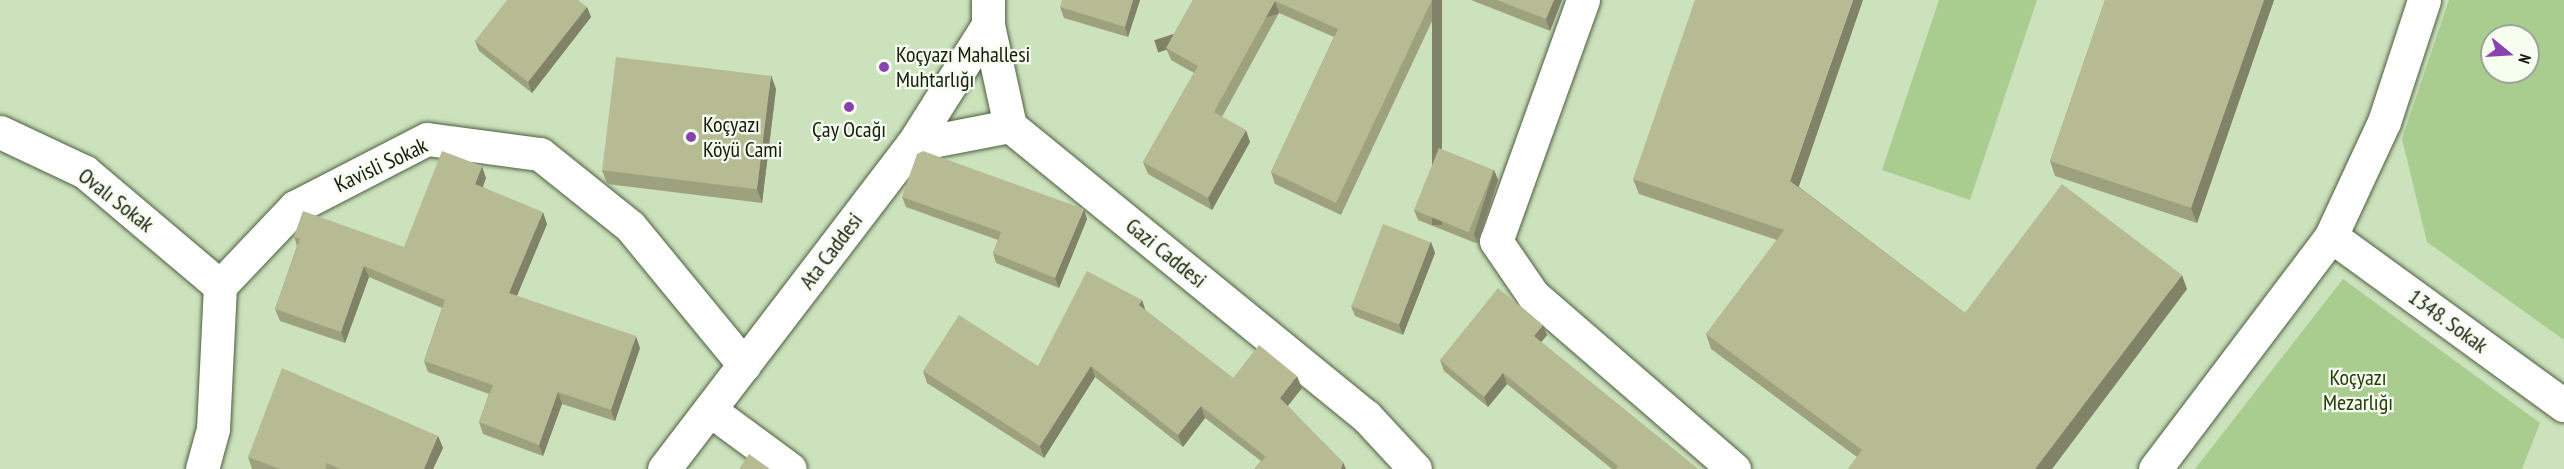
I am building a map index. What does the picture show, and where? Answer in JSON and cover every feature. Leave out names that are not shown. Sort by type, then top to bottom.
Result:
[{"type":"street","points":[[1583,0],[1496,241],[1533,295],[1734,469]]},
{"type":"street","points":[[2155,469],[2331,236],[2384,122],[2424,0]]},
{"type":"street","points":[[912,145],[1010,126],[988,13]]},
{"type":"street","name":"Ata Caddesi","points":[[664,469],[912,145],[988,13]]},
{"type":"street","name":"Gazi Caddesi","points":[[1010,126],[1366,416],[1415,469]]},
{"type":"street","name":"Ovalı Sokak","points":[[0,132],[85,172],[220,286]]},
{"type":"street","name":"Kavisli Sokak","points":[[220,286],[295,207],[427,138],[540,154],[630,226],[744,365]]},
{"type":"street","name":"1348. Sokak","points":[[2331,236],[2564,405]]},
{"type":"street","points":[[202,469],[213,429],[220,286]]},
{"type":"street","points":[[710,410],[790,469]]},
{"type":"green space","points":[[1939,0],[2037,0],[1970,200],[1882,170]]},
{"type":"green space","points":[[2449,0],[2564,0],[2564,340],[2427,242],[2402,139]]},
{"type":"green space","name":"Koçyazı Mezarlığı","points":[[2343,279],[2540,423],[2522,469],[2195,469]]},
{"type":"building","points":[[507,0],[578,0],[587,7],[528,82],[475,41]]},
{"type":"building","points":[[1062,0],[1133,0],[1125,27],[1060,7]]},
{"type":"building","points":[[1193,0],[1432,0],[1336,203],[1271,172],[1338,29],[1275,1],[1214,112],[1246,130],[1208,198],[1143,162],[1198,66],[1166,48]]},
{"type":"building","points":[[1497,0],[1554,0],[1546,19]]},
{"type":"building","points":[[1695,0],[1853,0],[1790,181],[1965,313],[2062,184],[2182,275],[2035,469],[1848,469],[1862,450],[1706,334],[1784,230],[1633,179]]},
{"type":"building","points":[[2105,0],[2264,0],[2191,208],[2050,161]]},
{"type":"building","name":"Koçyazı Köyü Cami","points":[[616,57],[771,76],[757,189],[602,170]]},
{"type":"building","points":[[1439,148],[1494,170],[1469,232],[1414,210]]},
{"type":"building","points":[[442,151],[482,166],[475,184],[543,212],[509,293],[636,336],[611,410],[558,392],[539,445],[479,422],[493,385],[424,361],[445,300],[364,266],[341,332],[275,309],[300,239],[294,236],[303,211],[404,247]]},
{"type":"building","points":[[923,151],[1084,209],[1055,278],[993,253],[1001,232],[902,197],[917,154]]},
{"type":"building","points":[[1383,224],[1431,242],[1399,324],[1351,306]]},
{"type":"building","points":[[1087,271],[1142,300],[1139,305],[1233,378],[1259,345],[1297,376],[1280,398],[1343,462],[1341,469],[1256,469],[1266,457],[1201,406],[1178,435],[1091,366],[1040,446],[923,371],[959,315],[1038,366]]},
{"type":"building","points":[[1498,288],[1543,325],[1534,336],[1698,469],[1616,469],[1618,466],[1503,373],[1484,397],[1440,360]]},
{"type":"building","points":[[282,368],[438,436],[424,469],[340,469],[327,463],[325,469],[280,469],[248,457]]},
{"type":"building","points":[[749,454],[770,469],[739,469]]},
{"type":"place","name":"Koçyazı Mahallesi Muhtarlığı","points":[[884,67]]},
{"type":"place","name":"Çay Ocağı","points":[[849,107]]},
{"type":"place","name":"Koçyazı Köyü Cami","points":[[691,137]]}]
